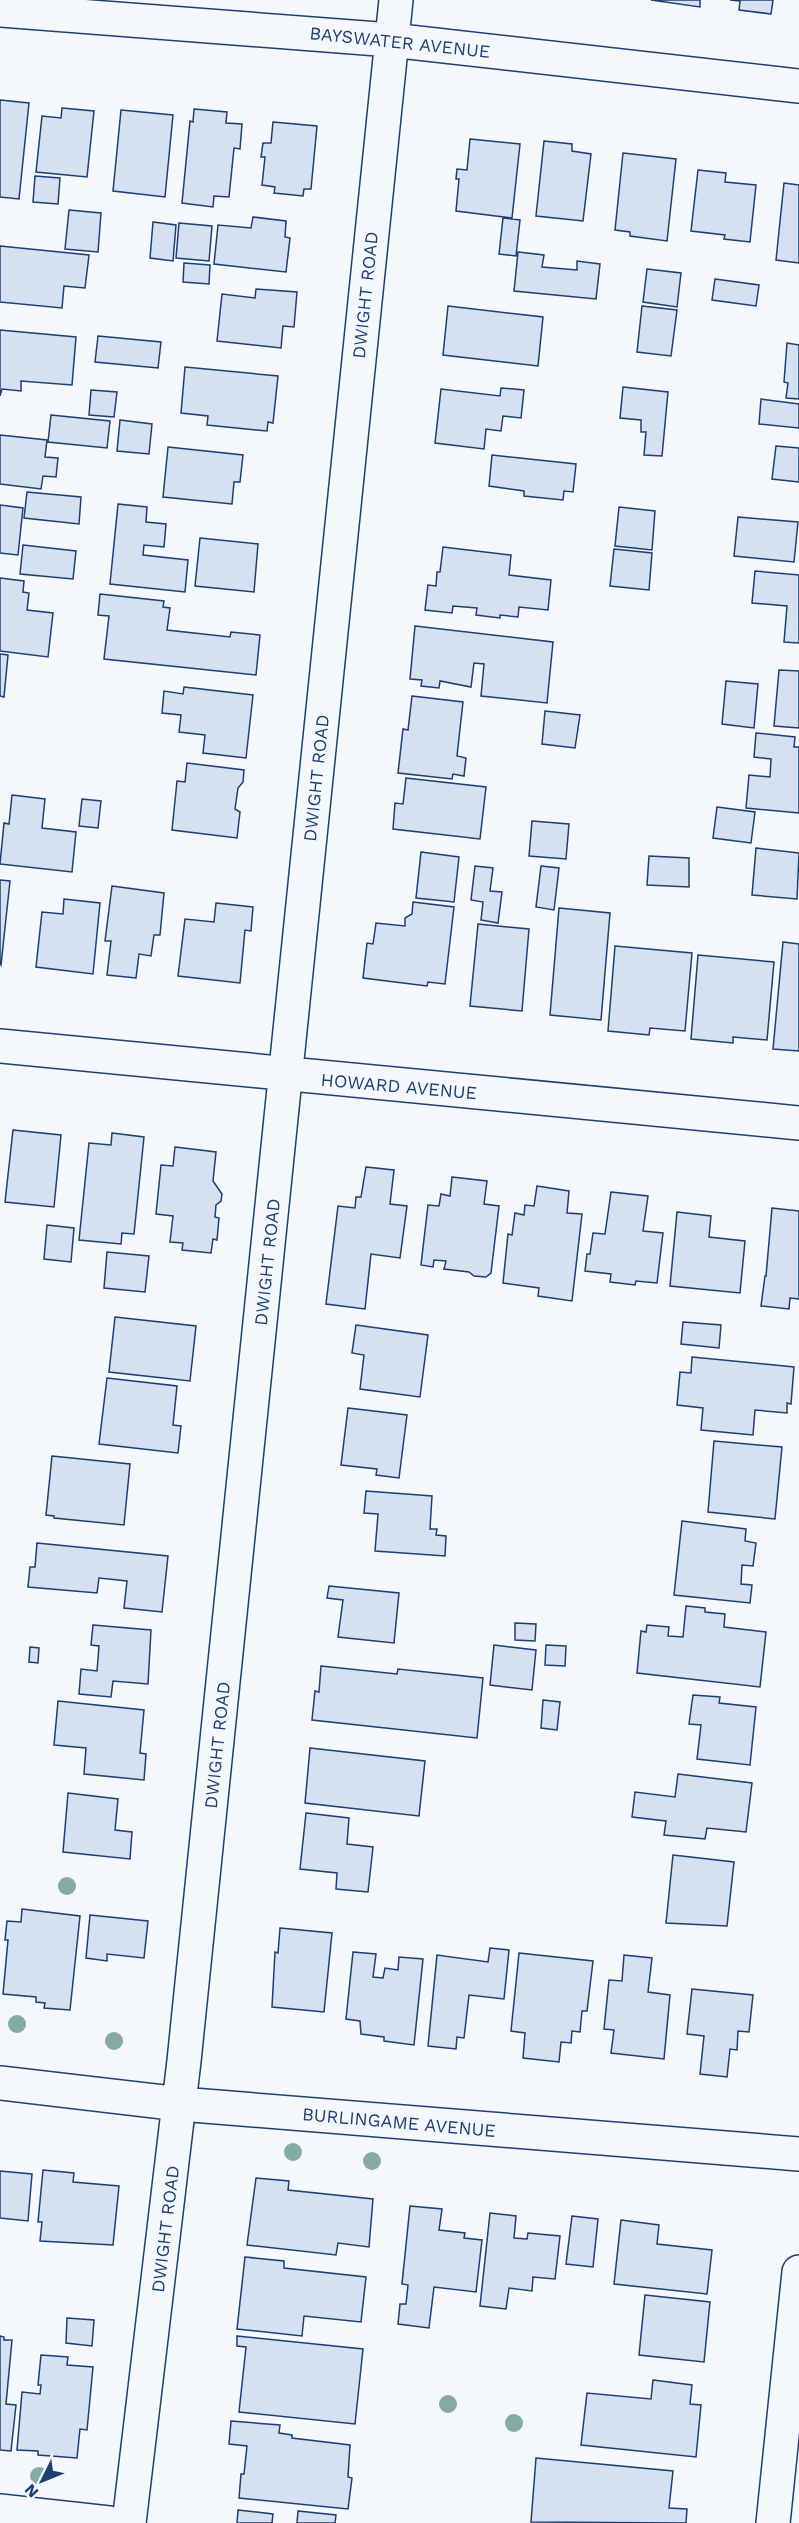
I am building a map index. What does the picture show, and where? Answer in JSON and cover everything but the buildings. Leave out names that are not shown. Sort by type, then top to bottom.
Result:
[{"type":"street","name":"DWIGHT ROAD","points":[[129,2523],[180,2104],[396,0]]},
{"type":"street","name":"BAYSWATER AVENUE","points":[[0,10],[391,40],[799,86]]},
{"type":"street","name":"HOWARD AVENUE","points":[[0,1046],[799,1123]]},
{"type":"street","name":"BURLINGAME AVENUE","points":[[0,2083],[180,2104],[799,2154]]},
{"type":"street","points":[[773,2523],[799,2272]]},
{"type":"street","points":[[0,2511],[109,2523]]}]
